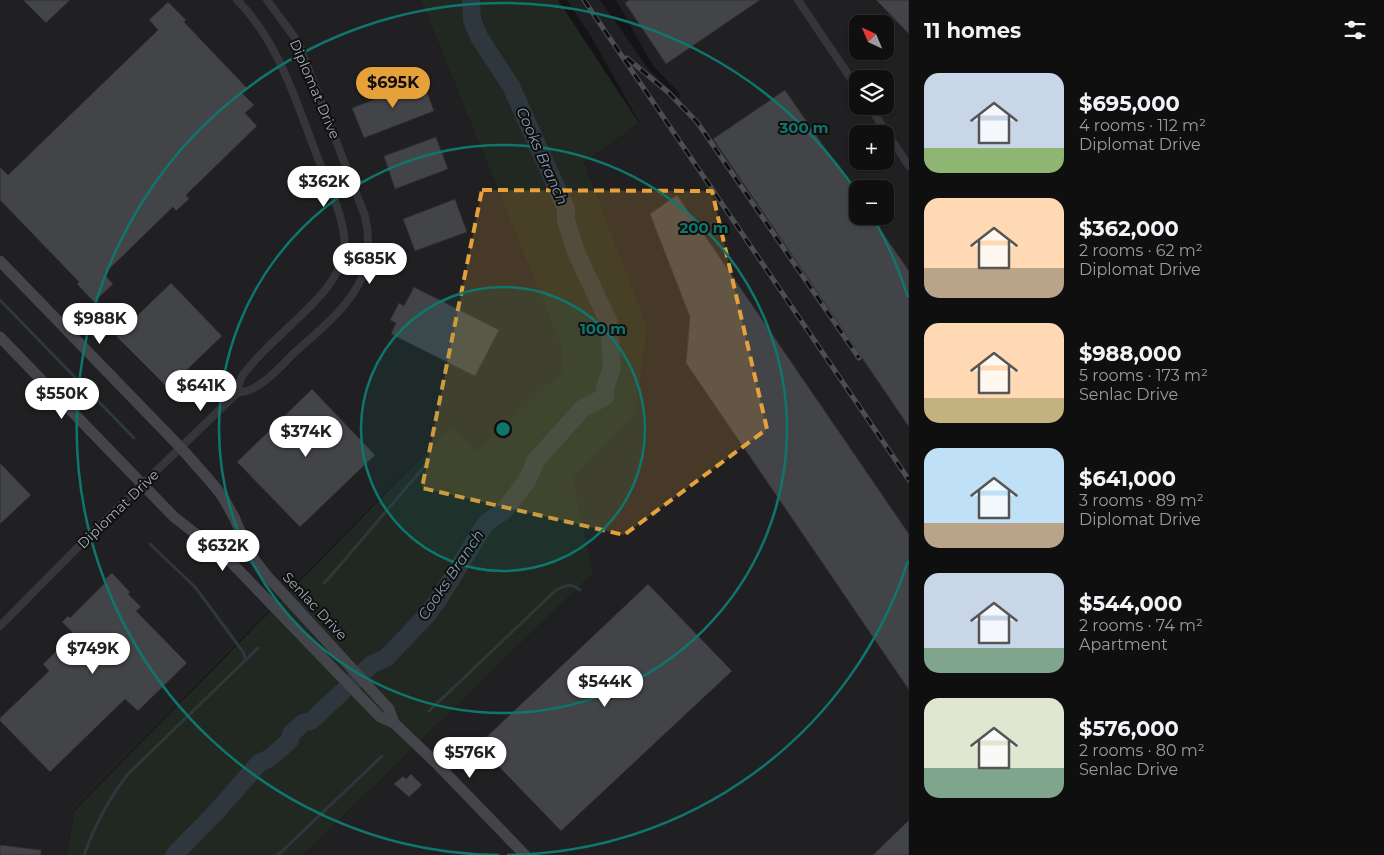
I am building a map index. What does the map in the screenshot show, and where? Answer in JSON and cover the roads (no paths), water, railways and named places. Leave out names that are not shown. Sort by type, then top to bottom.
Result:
[{"type":"street","name":"Diplomat Drive","points":[[0,626],[85,540],[237,393],[241,377],[251,364],[320,296],[333,279],[341,264],[344,252],[344,236],[328,184],[276,54],[248,11],[237,0]]},
{"type":"street","name":"Diplomat Drive","points":[[237,393],[251,390],[270,376],[337,312],[349,298],[362,277],[368,248],[365,216],[298,42],[267,0]]},
{"type":"street","points":[[798,0],[849,76]]},
{"type":"street","points":[[875,115],[909,166]]},
{"type":"street","name":"Senlac Drive","points":[[0,261],[181,448],[222,498],[235,519],[249,553],[267,576],[389,709],[394,723]]},
{"type":"street","name":"Senlac Drive","points":[[0,337],[174,516],[227,558],[380,716],[394,723],[436,763],[525,855]]},
{"type":"waterway","name":"Cooks Branch","points":[[174,855],[218,810],[259,763],[270,758],[290,740],[291,734],[303,723],[311,721],[372,664],[386,658],[427,615],[486,523],[504,511],[528,479],[536,460],[583,408],[605,397],[605,388],[612,367],[609,323],[576,252],[566,220],[566,209],[511,86],[479,37],[472,20],[471,0]]},
{"type":"waterway","points":[[0,300],[134,438]]},
{"type":"waterway","points":[[324,583],[429,461]]},
{"type":"waterway","points":[[150,544],[195,587],[244,653],[245,660]]},
{"type":"waterway","points":[[429,711],[556,590],[568,586],[574,586],[580,590]]},
{"type":"waterway","points":[[84,855],[103,813],[114,793],[128,774],[258,648]]},
{"type":"waterway","points":[[278,855],[382,756]]},
{"type":"railway","points":[[584,0],[909,480]]},
{"type":"railway","points":[[627,58],[669,93],[697,122],[859,358]]}]
